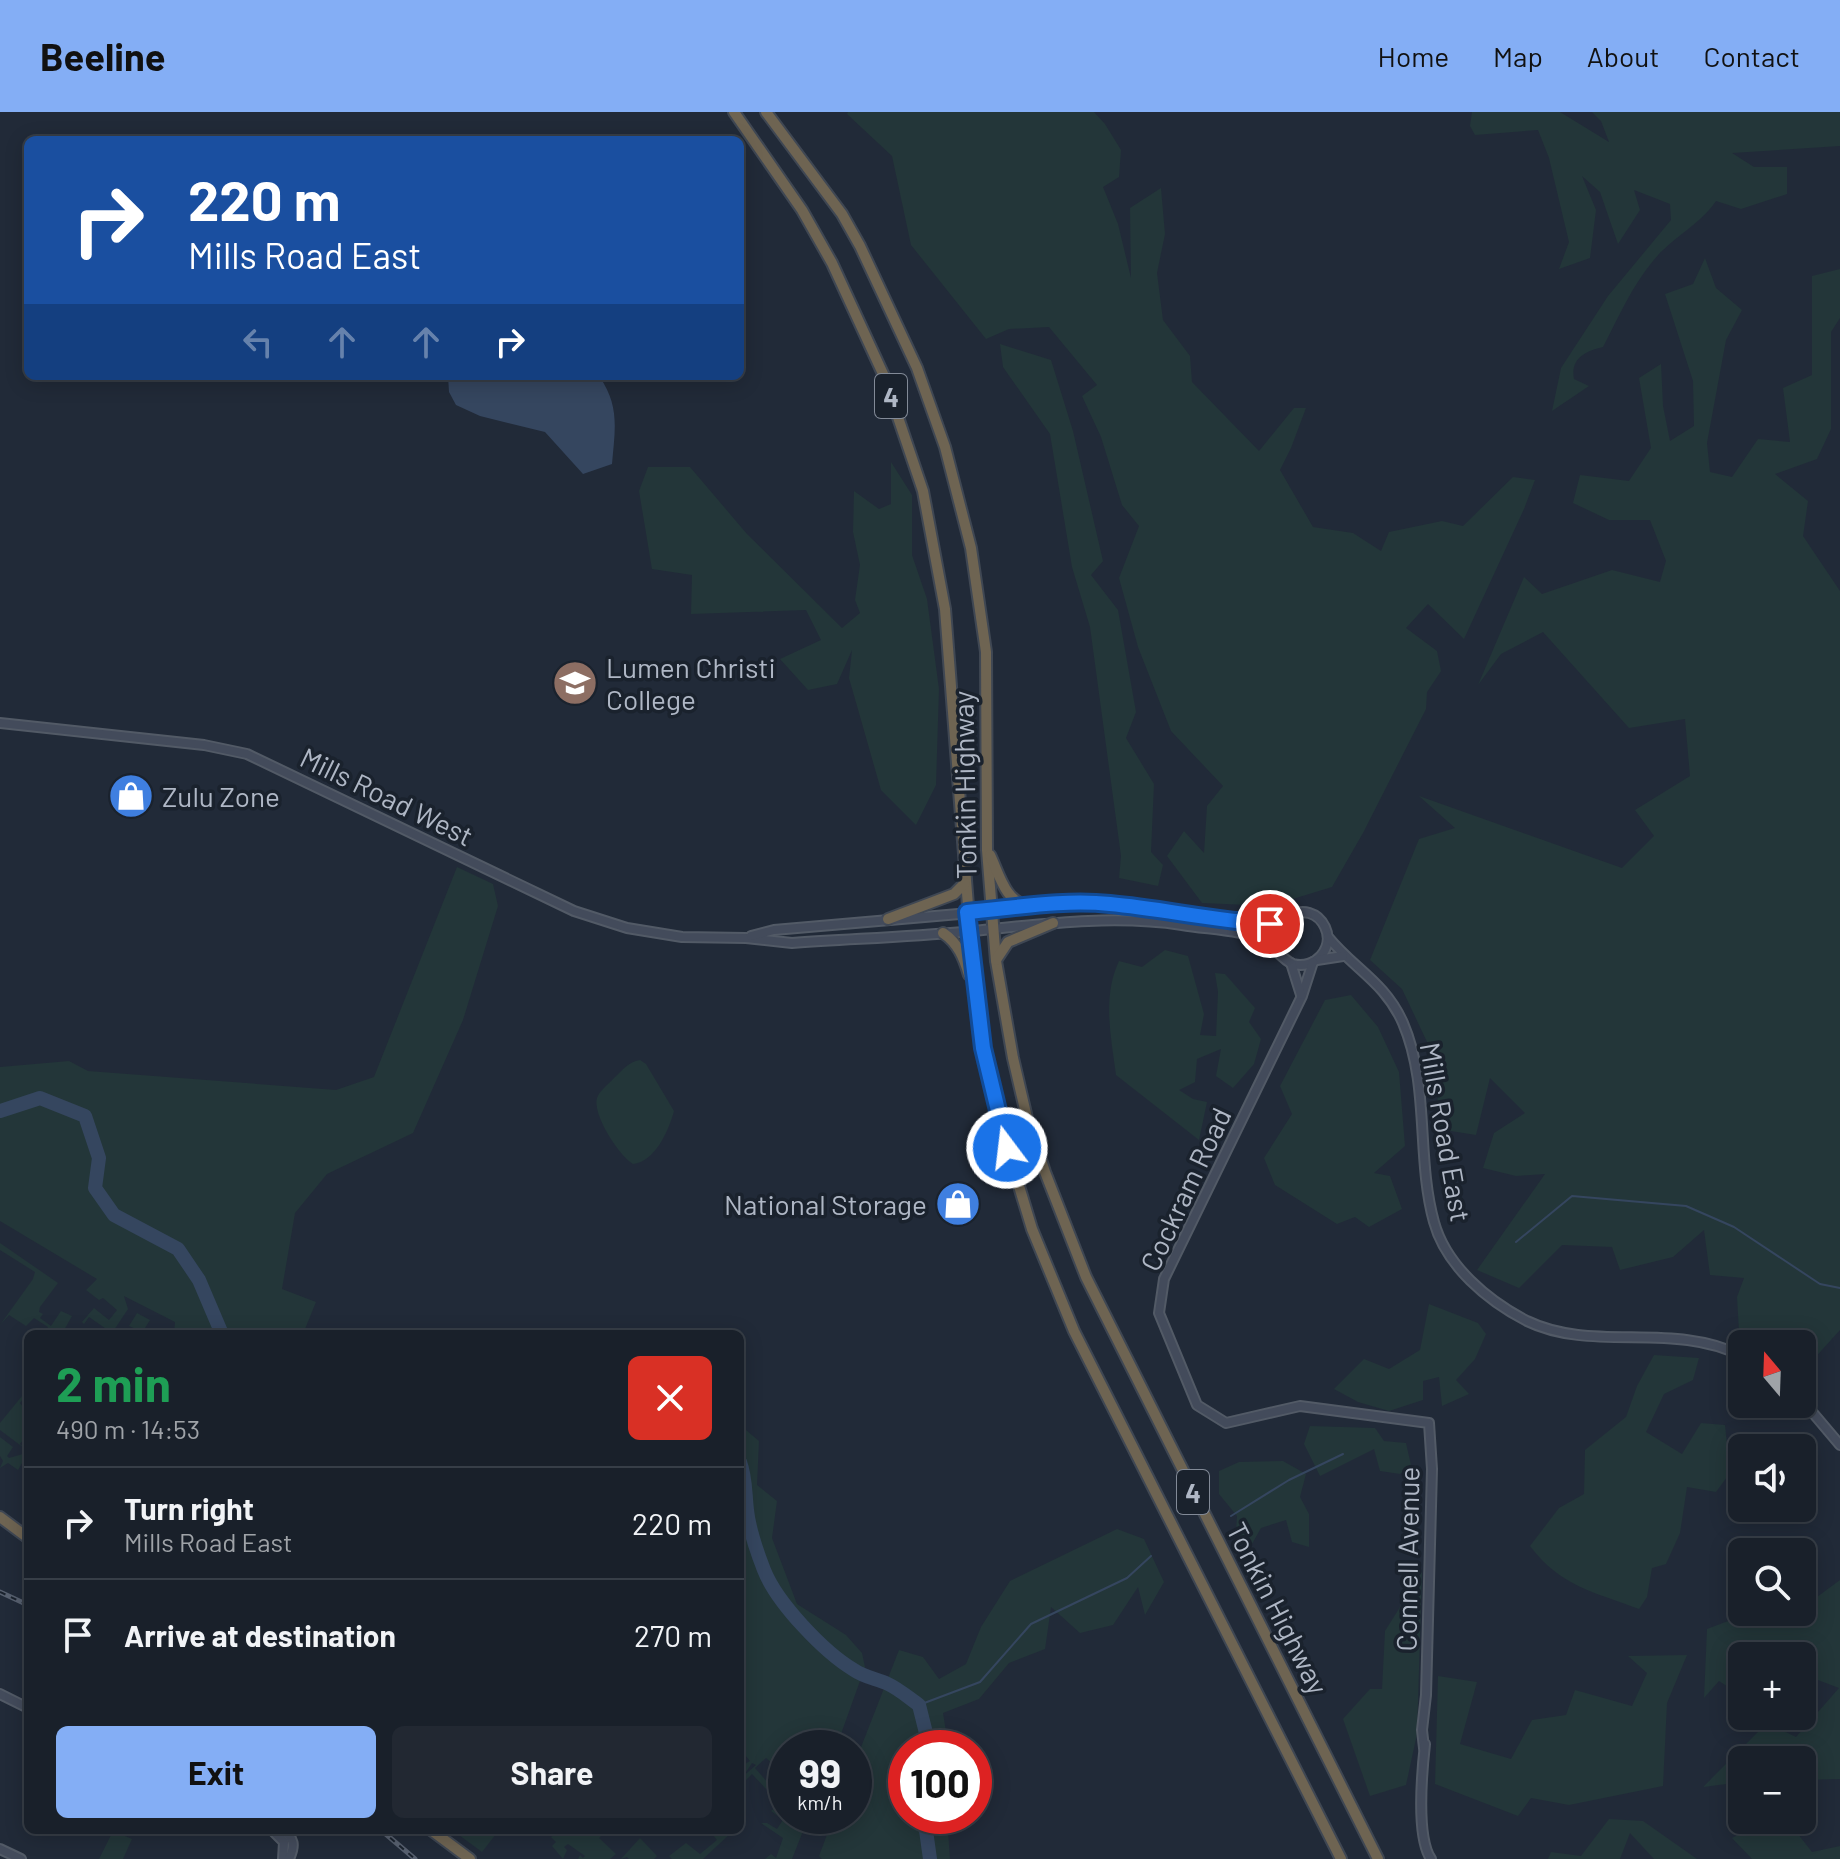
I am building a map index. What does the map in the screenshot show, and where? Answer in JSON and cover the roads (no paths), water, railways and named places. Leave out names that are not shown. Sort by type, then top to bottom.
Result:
[{"type":"highway","name":"Tonkin Highway","points":[[734,112],[802,210],[832,263],[884,376],[923,491],[945,609],[975,996],[999,1120],[1032,1229],[1055,1288],[1341,1859]]},
{"type":"highway","name":"Tonkin Highway","points":[[766,112],[842,214],[860,246],[912,356],[945,447],[971,548],[986,652],[990,910],[1013,1058],[1027,1118],[1086,1277],[1378,1859]]},
{"type":"highway","points":[[987,850],[1009,896],[1021,905],[1030,907]]},
{"type":"highway","points":[[888,919],[954,894],[965,883]]},
{"type":"highway","points":[[996,961],[1000,950],[1008,942],[1053,923]]},
{"type":"highway","points":[[943,933],[959,949],[975,996]]},
{"type":"highway","points":[[0,1517],[24,1535]]},
{"type":"highway","points":[[436,1834],[470,1859]]},
{"type":"main road","name":"Mills Road West","points":[[0,723],[235,750],[294,775],[438,848],[574,911],[627,928],[682,937],[746,938],[792,943],[968,931]]},
{"type":"main road","points":[[967,912],[1108,903],[1229,922],[1270,924],[1303,912],[1316,917],[1328,936],[1323,953],[1315,961]]},
{"type":"main road","name":"Mills Road West","points":[[746,938],[774,930],[967,912]]},
{"type":"main road","points":[[1279,953],[1277,928],[1288,916]]},
{"type":"main road","points":[[968,931],[1053,923],[1154,921],[1261,938],[1291,963],[1298,965],[1343,956]]},
{"type":"main road","name":"Mills Road East","points":[[1328,936],[1343,956],[1367,973],[1388,996],[1414,1052],[1434,1223],[1454,1263],[1511,1312],[1565,1334],[1694,1339],[1728,1351]]},
{"type":"main road","name":"Cockram Road","points":[[1315,961],[1302,996],[1164,1279],[1159,1313],[1197,1405],[1226,1423],[1300,1406],[1429,1423]]},
{"type":"main road","points":[[1291,963],[1302,996]]},
{"type":"main road","points":[[1816,1417],[1840,1445]]},
{"type":"main road","name":"Connell Avenue","points":[[1429,1423],[1432,1469],[1426,1695],[1428,1729],[1422,1782],[1424,1829],[1432,1859]]},
{"type":"main road","points":[[0,1694],[24,1706]]},
{"type":"main road","points":[[276,1834],[286,1847],[283,1859]]},
{"type":"main road","points":[[287,1834],[294,1843],[289,1859]]},
{"type":"main road","points":[[0,1849],[21,1859]]},
{"type":"water","points":[[448,380],[602,380],[613,408],[612,464],[583,474],[545,432],[480,416],[456,405],[449,392]]},
{"type":"waterway","points":[[0,1111],[40,1098],[85,1116],[99,1158],[95,1188],[114,1215],[178,1249],[199,1280],[220,1330]]},
{"type":"waterway","points":[[1516,1242],[1572,1196],[1686,1206],[1734,1227],[1820,1284],[1840,1288]]},
{"type":"waterway","points":[[1231,1516],[1289,1480],[1343,1454]]},
{"type":"waterway","points":[[744,1480],[754,1540],[764,1570],[779,1597],[803,1626],[842,1662],[892,1686],[919,1705],[925,1730]]},
{"type":"waterway","points":[[919,1705],[980,1682],[1031,1624],[1127,1578],[1151,1556]]},
{"type":"waterway","points":[[927,1834],[930,1859]]},
{"type":"railway","points":[[0,1592],[24,1603]]},
{"type":"railway","points":[[386,1834],[415,1859]]},
{"type":"place","name":"Lumen Christi College","points":[[575,683]]},
{"type":"place","name":"Zulu Zone","points":[[131,796]]},
{"type":"place","name":"National Storage","points":[[958,1204]]}]
